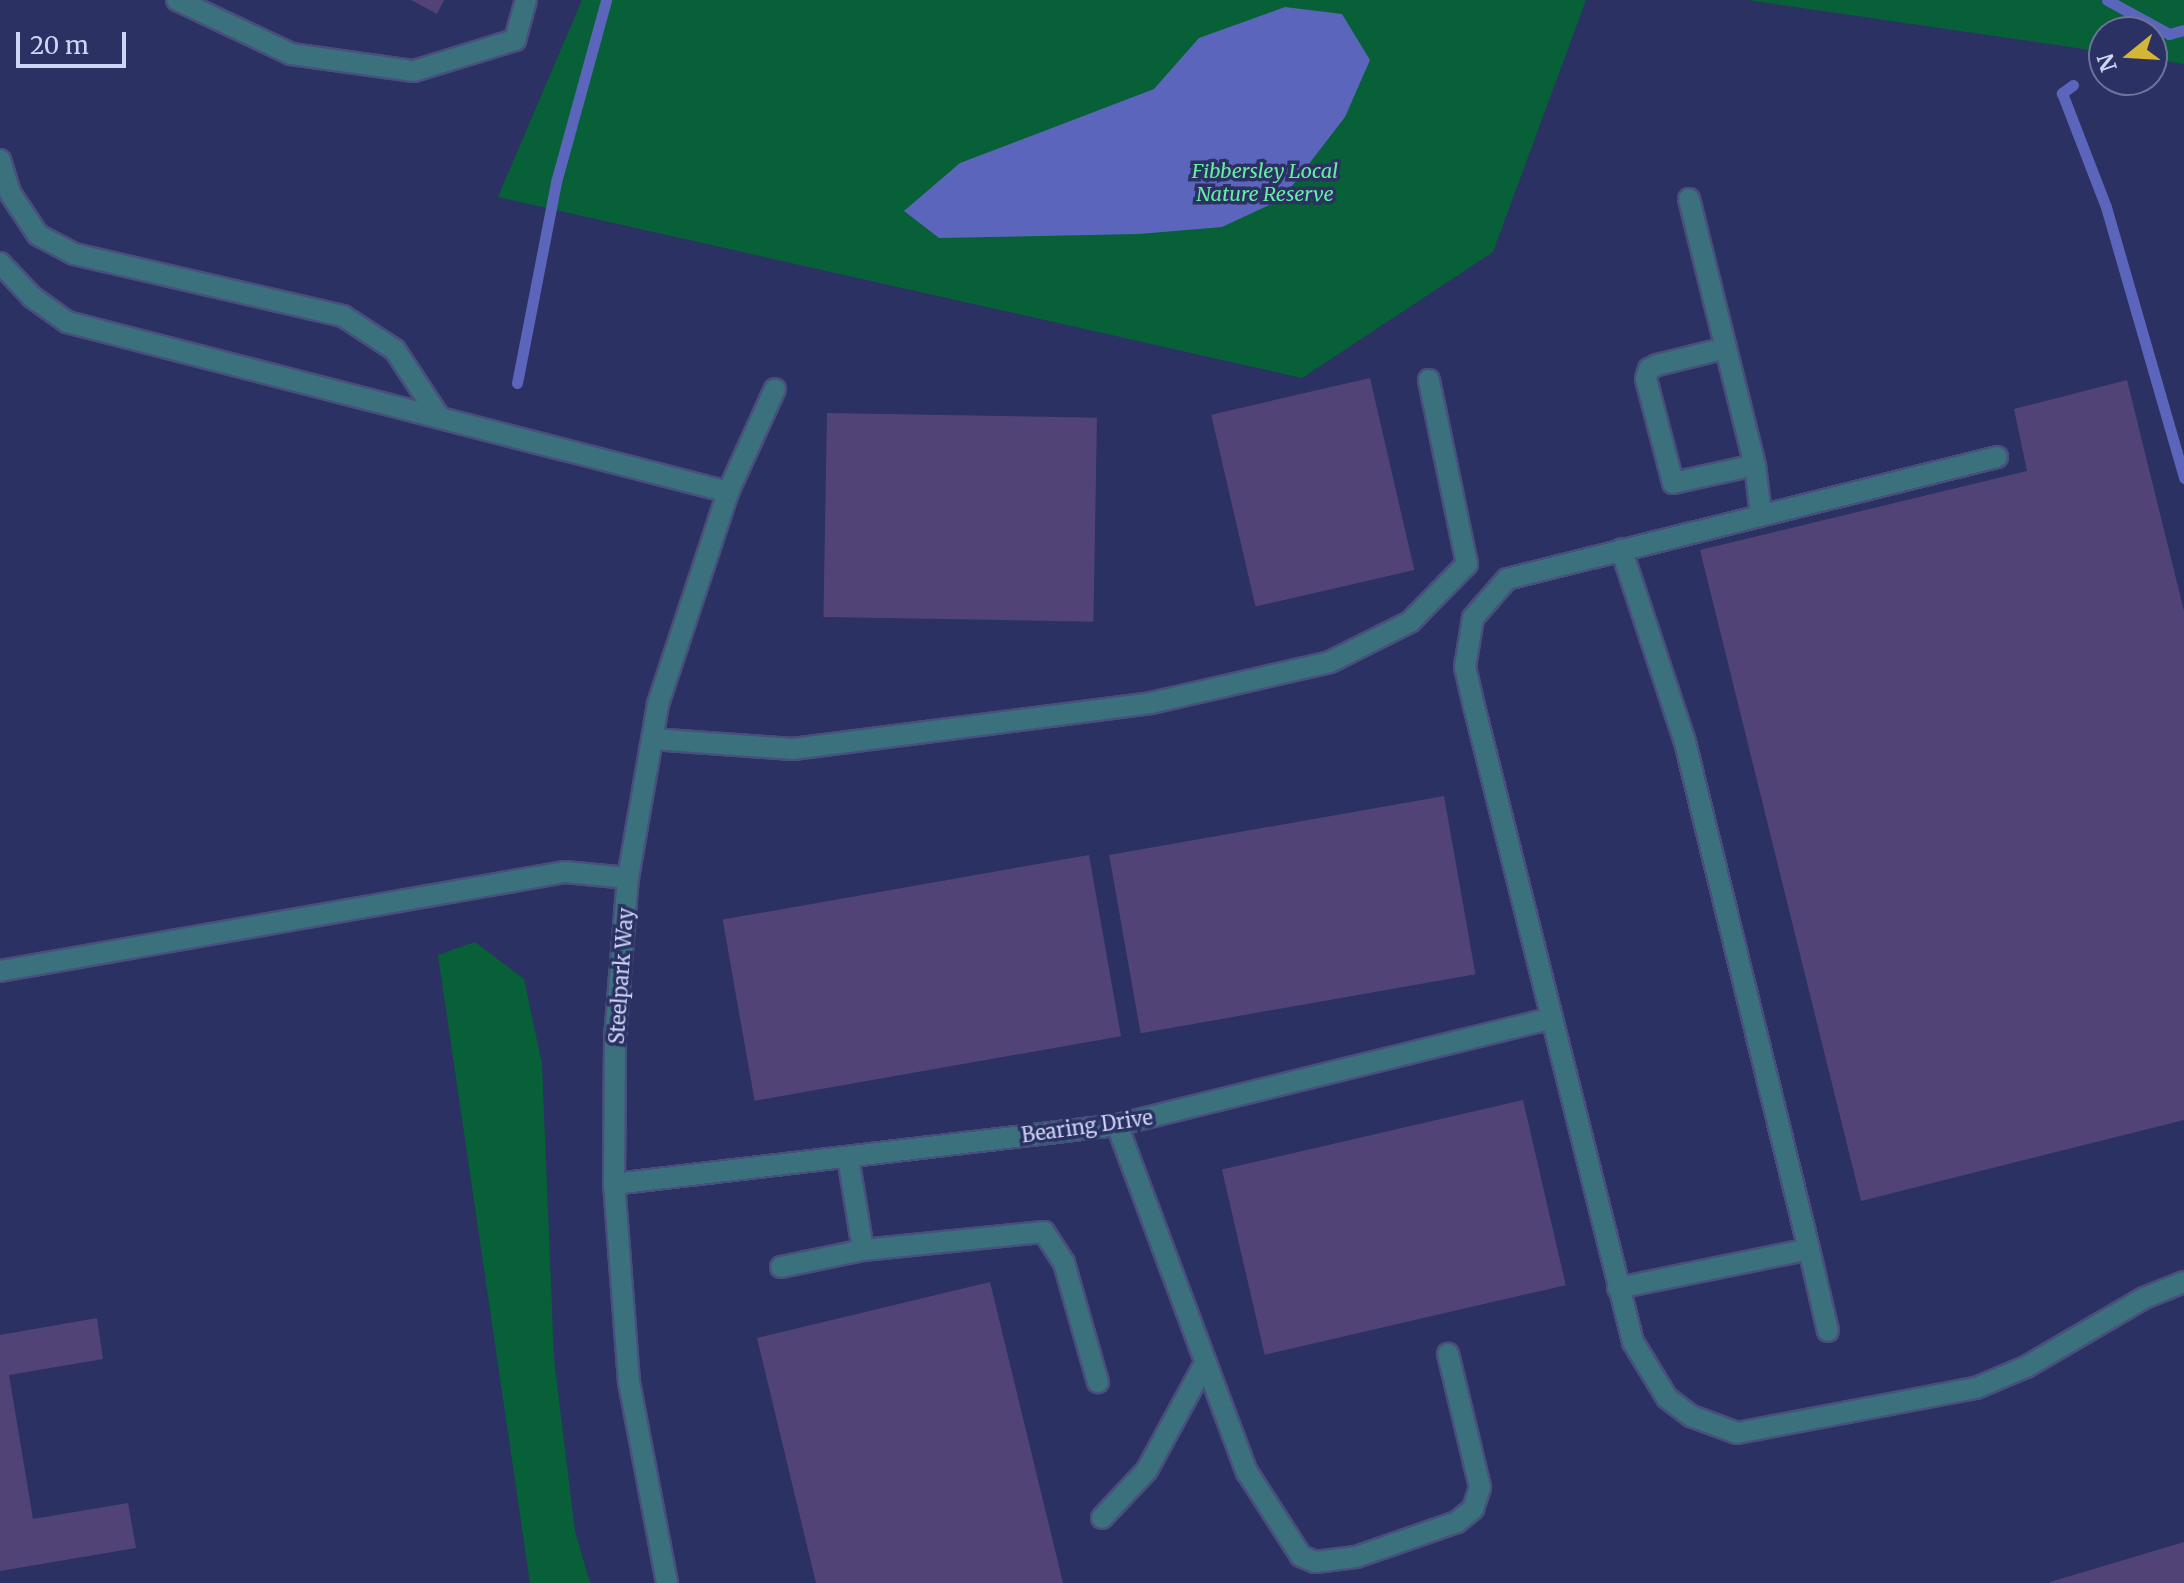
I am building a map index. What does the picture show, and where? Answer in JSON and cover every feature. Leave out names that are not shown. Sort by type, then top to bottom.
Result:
[{"type":"street","points":[[177,0],[291,54],[414,71],[515,40],[526,0]]},
{"type":"street","points":[[0,160],[10,193],[38,235],[74,254],[343,316],[395,350],[437,414]]},
{"type":"street","points":[[1689,199],[1755,465],[1761,515]]},
{"type":"street","points":[[0,263],[32,297],[67,322],[437,414],[728,492]]},
{"type":"street","points":[[1726,348],[1657,365],[1649,369],[1646,379],[1673,483],[1755,465]]},
{"type":"street","points":[[652,739],[793,749],[1151,703],[1330,662],[1410,622],[1467,564],[1429,380]]},
{"type":"street","name":"Steelpark Way","points":[[667,1583],[629,1382],[614,1184],[615,1038],[628,878],[658,704],[728,492],[775,389]]},
{"type":"street","points":[[1997,457],[1507,579],[1486,597],[1467,644],[1468,680],[1618,1288],[1633,1342],[1667,1398],[1691,1416],[1737,1433],[1976,1388],[2184,1282]]},
{"type":"street","points":[[1621,549],[1685,742],[1828,1331]]},
{"type":"street","points":[[0,971],[565,872],[628,878]]},
{"type":"street","name":"Bearing Drive","points":[[614,1184],[1117,1125],[1552,1018]]},
{"type":"street","points":[[1117,1125],[1204,1365],[1266,1508],[1288,1543],[1315,1562],[1356,1557],[1457,1522],[1473,1509],[1480,1487],[1448,1354]]},
{"type":"street","points":[[848,1157],[863,1250]]},
{"type":"street","points":[[781,1267],[863,1250],[1044,1232],[1064,1263],[1098,1382]]},
{"type":"street","points":[[1618,1288],[1809,1249]]},
{"type":"street","points":[[1102,1518],[1147,1470],[1204,1365]]},
{"type":"green space","name":"Fibbersley Local Nature Reserve","points":[[582,0],[1586,0],[1493,252],[1302,378],[498,197]]},
{"type":"green space","points":[[1748,0],[2184,0],[2184,64],[2168,62],[2168,16],[2088,16],[2088,50]]},
{"type":"green space","points":[[475,942],[524,979],[542,1064],[554,1359],[575,1531],[590,1583],[530,1583],[438,955]]},
{"type":"water","points":[[1285,7],[1342,14],[1370,60],[1345,117],[1282,199],[1222,227],[1139,234],[939,238],[904,211],[960,163],[1154,89],[1199,38]]},
{"type":"building","points":[[411,0],[444,0],[437,14]]},
{"type":"building","points":[[1370,378],[1414,570],[1255,607],[1211,415]]},
{"type":"building","points":[[2127,380],[2184,611],[2184,1120],[1861,1201],[1700,550],[2027,471],[2014,409]]},
{"type":"building","points":[[827,413],[1097,418],[1093,622],[823,617]]},
{"type":"building","points":[[1444,796],[1475,974],[1141,1033],[1109,855]]},
{"type":"building","points":[[1089,855],[1121,1036],[755,1101],[723,920]]},
{"type":"building","points":[[1523,1100],[1566,1285],[1265,1355],[1222,1170]]},
{"type":"building","points":[[990,1282],[1063,1583],[816,1583],[757,1338]]},
{"type":"building","points":[[97,1318],[103,1359],[9,1375],[33,1519],[128,1503],[136,1548],[0,1571],[0,1335]]},
{"type":"building","points":[[2184,1542],[2184,1583],[2050,1583],[2050,1582]]},
{"type":"waterway","points":[[517,383],[556,182],[606,0]]},
{"type":"waterway","points":[[2107,0],[2169,34],[2184,30]]},
{"type":"waterway","points":[[2073,85],[2062,93],[2106,207],[2184,478]]}]
